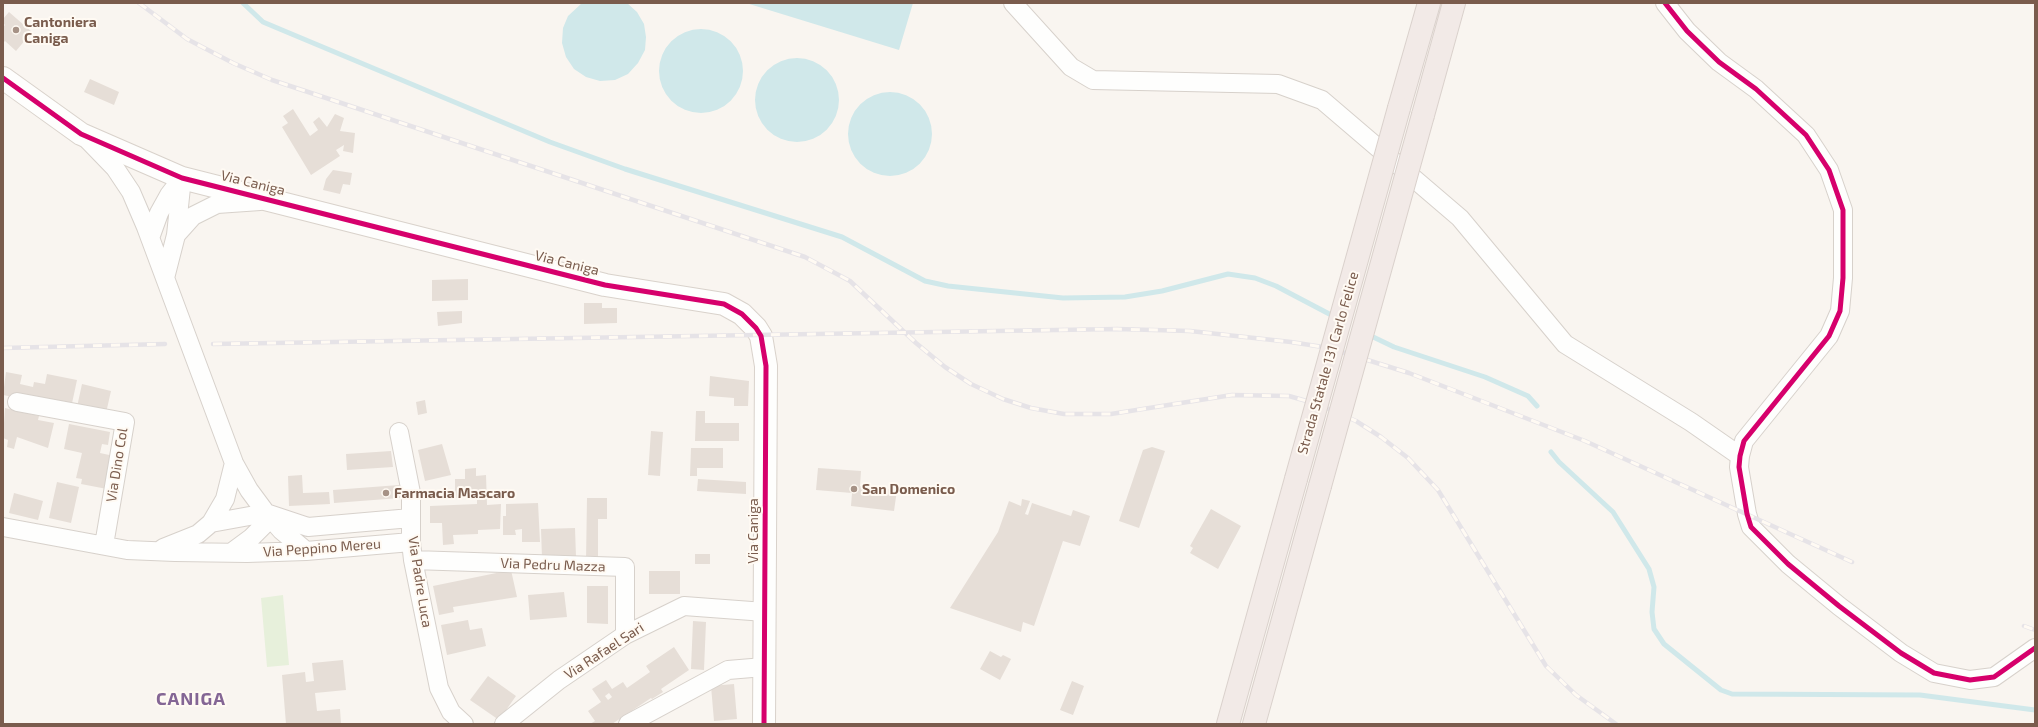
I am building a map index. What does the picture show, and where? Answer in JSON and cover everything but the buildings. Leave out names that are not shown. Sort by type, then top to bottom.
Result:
[{"type":"highway","name":"Strada Statale 131 Carlo Felice","points":[[1228,724],[1429,3]]},
{"type":"highway","name":"Strada Statale 131 Carlo Felice","points":[[1254,724],[1454,3]]},
{"type":"street","points":[[1013,3],[1072,67],[1093,80],[1278,84],[1322,100],[1460,218],[1565,344],[1691,422],[1740,456]]},
{"type":"street","points":[[1665,3],[1687,31],[1720,62],[1756,89],[1806,135],[1829,170],[1843,210],[1843,278],[1840,311],[1830,336],[1744,441],[1739,467],[1751,527],[1788,564],[1901,653],[1934,673],[1977,680],[1994,677],[2035,648]]},
{"type":"street","name":"Via Caniga","points":[[3,78],[81,134],[182,178],[274,200],[605,285],[724,304],[742,314],[756,328],[761,336],[766,366],[764,724]]},
{"type":"street","points":[[81,134],[116,168],[131,192],[150,238],[234,463],[249,490],[266,513],[281,530],[306,551]]},
{"type":"street","points":[[150,238],[159,213],[169,195],[182,178]]},
{"type":"street","points":[[165,278],[176,236],[182,178]]},
{"type":"street","points":[[176,236],[194,216],[217,204],[274,200]]},
{"type":"street","name":"Via Dino Col","points":[[17,402],[125,422],[104,545]]},
{"type":"street","name":"Via Padre Luca","points":[[398,432],[412,493],[411,542],[413,560],[439,688],[451,712],[464,724]]},
{"type":"street","name":"Via Peppino Mereu","points":[[156,551],[198,534],[211,523],[225,499],[234,463]]},
{"type":"street","points":[[266,513],[308,527],[411,518]]},
{"type":"street","name":"Via Peppino Mereu","points":[[211,523],[266,513],[264,525],[251,538],[232,552]]},
{"type":"street","name":"Via Peppino Mereu","points":[[3,527],[127,550],[247,553],[306,551],[411,542]]},
{"type":"street","name":"Via Pedru Mazza","points":[[413,560],[625,567],[625,635]]},
{"type":"street","name":"Via Rafael Sari","points":[[504,724],[559,680],[625,635],[684,606],[764,612]]},
{"type":"street","points":[[628,724],[728,670],[764,667]]},
{"type":"green space","points":[[283,595],[289,665],[267,667],[261,598]]},
{"type":"water","points":[[582,3],[627,3],[637,12],[644,24],[646,37],[645,50],[638,63],[628,74],[615,80],[600,81],[586,77],[574,69],[566,57],[562,43],[563,28],[568,16]]},
{"type":"water","points":[[746,3],[913,3],[899,50]]},
{"type":"water","points":[[701,29],[717,32],[731,41],[740,55],[743,71],[740,87],[731,101],[717,110],[701,113],[685,110],[671,101],[662,87],[659,71],[662,55],[671,41],[685,32]]},
{"type":"water","points":[[797,58],[813,61],[827,70],[836,84],[839,100],[836,116],[827,130],[813,139],[797,142],[781,139],[767,130],[758,116],[755,100],[758,84],[767,70],[781,61]]},
{"type":"water","points":[[890,92],[906,95],[920,104],[929,118],[932,134],[929,150],[920,164],[906,173],[890,176],[874,173],[860,164],[851,150],[848,134],[851,118],[860,104],[874,95]]},
{"type":"waterway","points":[[243,3],[263,22],[550,142],[625,169],[842,237],[925,281],[948,286],[1063,298],[1125,297],[1162,291],[1228,274],[1255,278],[1276,286],[1335,317]]},
{"type":"waterway","points":[[1367,334],[1394,347],[1485,377],[1528,396],[1537,406]]},
{"type":"waterway","points":[[1551,452],[1559,462],[1613,512],[1649,569],[1654,587],[1652,612],[1654,629],[1664,644],[1721,690],[1732,694],[1920,695],[2035,710]]},
{"type":"railway","points":[[139,3],[187,39],[233,63],[272,80],[805,257],[850,281],[916,343],[945,367],[971,384],[1003,399],[1031,408],[1064,414],[1111,414],[1232,395],[1289,396],[1317,404],[1356,421],[1381,437],[1408,458],[1438,490],[1546,666],[1576,695],[1616,724]]},
{"type":"railway","points":[[213,344],[1117,329],[1190,331],[1291,342],[1329,348],[1409,373],[1585,441],[1852,562]]},
{"type":"railway","points":[[3,348],[165,344]]},
{"type":"railway","points":[[2024,626],[2035,630]]},
{"type":"cycle path","points":[[1665,3],[1687,31],[1719,62],[1756,89],[1806,135],[1829,170],[1843,210],[1843,278],[1840,311],[1829,336],[1744,441],[1739,467],[1747,514],[1751,527],[1788,564],[1839,606],[1901,653],[1934,673],[1970,680],[1994,677],[2035,648]]},
{"type":"cycle path","points":[[3,78],[81,134],[182,178],[605,285],[724,304],[742,314],[756,328],[761,336],[766,366],[764,724]]},
{"type":"place","name":"Cantoniera Caniga","points":[[16,30]]},
{"type":"place","name":"San Domenico","points":[[854,489]]},
{"type":"place","name":"Farmacia Mascaro","points":[[386,493]]},
{"type":"district","name":"CANIGA","points":[[191,699]]}]
